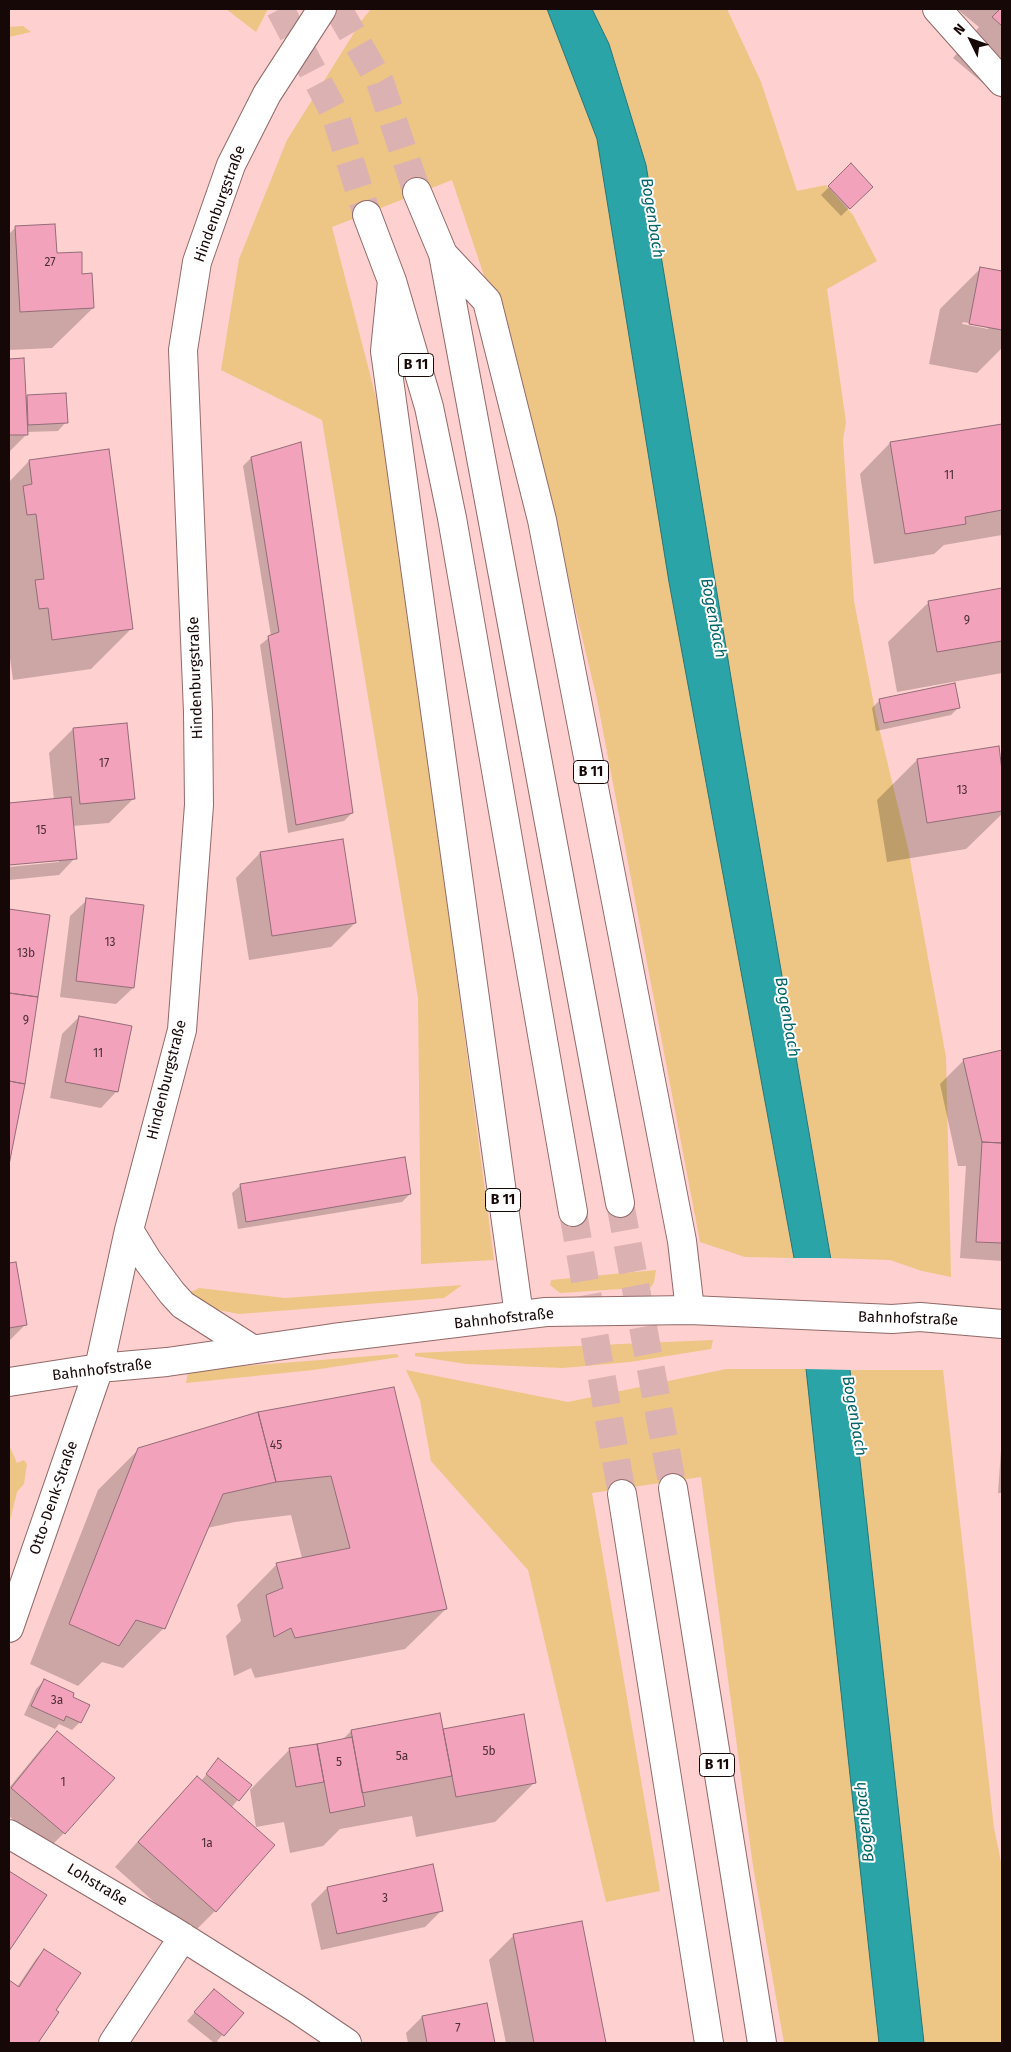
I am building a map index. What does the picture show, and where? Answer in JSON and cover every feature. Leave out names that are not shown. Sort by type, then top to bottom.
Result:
[{"type":"main road","name":"Hindenburgstraße","points":[[99,1368],[129,1230],[182,1030],[200,805],[183,350],[197,262],[232,165],[267,94],[322,9]]},
{"type":"main road","points":[[937,9],[1002,82]]},
{"type":"main road","name":"B 11","points":[[417,192],[444,254],[620,1203]]},
{"type":"main road","name":"B 11","points":[[368,215],[392,281],[428,407],[452,518],[573,1212]]},
{"type":"main road","name":"B 11","points":[[444,254],[487,301],[542,520],[682,1241],[690,1310]]},
{"type":"main road","name":"B 11","points":[[392,281],[385,351],[519,1315]]},
{"type":"main road","points":[[129,1230],[148,1261],[172,1294],[183,1305],[252,1349]]},
{"type":"main road","name":"Bahnhofstraße","points":[[9,1382],[99,1368],[168,1362],[252,1349],[546,1312],[690,1310],[892,1318],[920,1317],[1002,1324]]},
{"type":"main road","name":"Otto-Denk-Straße","points":[[9,1628],[99,1368]]},
{"type":"main road","name":"B 11","points":[[673,1488],[762,2043]]},
{"type":"main road","points":[[622,1494],[709,2043]]},
{"type":"main road","name":"Lohstraße","points":[[9,1834],[63,1864],[183,1937],[297,2009],[346,2043]]},
{"type":"main road","points":[[113,2043],[183,1937]]},
{"type":"shaded area","points":[[226,9],[268,9],[256,32]]},
{"type":"shaded area","points":[[371,9],[547,9],[597,139],[669,582],[794,1258],[745,1257],[700,1242],[597,699],[523,392],[452,180],[332,227],[390,452],[494,1260],[421,1264],[418,998],[322,420],[221,370],[239,259],[287,140],[362,20]]},
{"type":"shaded area","points":[[592,9],[727,9],[761,82],[797,191],[826,185],[853,215],[877,261],[827,289],[846,422],[843,440],[854,601],[876,715],[908,848],[946,1057],[951,1277],[922,1271],[890,1260],[831,1258],[742,744],[646,165],[609,44]]},
{"type":"shaded area","points":[[23,26],[31,32],[9,37],[9,27]]},
{"type":"shaded area","points":[[656,1270],[651,1287],[560,1293],[550,1285],[551,1280]]},
{"type":"shaded area","points":[[462,1285],[444,1298],[239,1314],[202,1307],[185,1295],[199,1288],[285,1298]]},
{"type":"shaded area","points":[[713,1340],[711,1349],[630,1362],[563,1368],[466,1364],[415,1356],[415,1353]]},
{"type":"shaded area","points":[[397,1354],[399,1357],[313,1370],[186,1383],[189,1366],[218,1368]]},
{"type":"shaded area","points":[[726,1369],[807,1369],[879,2043],[784,2043],[753,1866],[701,1477],[592,1493],[660,1891],[606,1902],[528,1570],[431,1461],[420,1400],[406,1370],[568,1402]]},
{"type":"shaded area","points":[[850,1370],[943,1370],[994,1828],[1002,1867],[1002,2043],[924,2043]]},
{"type":"shaded area","points":[[9,1445],[17,1463],[24,1460],[27,1464],[24,1484],[17,1492],[9,1524]]},
{"type":"water","name":"Bogenbach","points":[[547,9],[592,9],[609,44],[646,165],[742,744],[850,1370],[924,2043],[879,2043],[794,1258],[669,582],[597,139]]},
{"type":"pier","points":[[792,1258],[834,1258],[852,1370],[804,1369]]},
{"type":"building","points":[[1002,9],[1002,26],[992,17]]},
{"type":"building","points":[[851,163],[873,187],[850,209],[828,186]]},
{"type":"building","points":[[55,224],[57,253],[82,252],[82,274],[92,273],[94,308],[20,312],[15,226]]},
{"type":"building","points":[[980,267],[1002,271],[1002,330],[969,324]]},
{"type":"building","points":[[24,358],[28,435],[9,435],[9,359]]},
{"type":"building","points":[[66,393],[68,423],[28,425],[27,395]]},
{"type":"building","points":[[1002,424],[1002,510],[965,517],[966,524],[905,534],[890,442]]},
{"type":"building","points":[[301,442],[353,813],[296,825],[268,636],[279,632],[251,457]]},
{"type":"building","points":[[109,449],[133,629],[52,640],[48,608],[39,609],[35,580],[44,579],[36,514],[27,515],[23,486],[32,484],[29,460]]},
{"type":"building","points":[[1002,588],[1002,641],[937,652],[928,601]]},
{"type":"building","points":[[955,683],[960,708],[884,723],[879,699]]},
{"type":"building","points":[[127,723],[135,799],[80,804],[73,728]]},
{"type":"building","points":[[999,746],[1002,771],[1002,811],[927,823],[917,759]]},
{"type":"building","points":[[71,797],[77,859],[9,865],[9,803]]},
{"type":"building","points":[[343,839],[356,923],[272,936],[260,852]]},
{"type":"building","points":[[86,898],[144,905],[134,988],[76,981]]},
{"type":"building","points":[[9,909],[50,915],[38,997],[9,993]]},
{"type":"building","points":[[9,993],[38,997],[25,1084],[9,1081]]},
{"type":"building","points":[[79,1016],[132,1026],[118,1092],[65,1082]]},
{"type":"building","points":[[1002,1050],[1002,1143],[982,1142],[963,1059]]},
{"type":"building","points":[[9,1081],[25,1084],[9,1165]]},
{"type":"building","points":[[982,1142],[1002,1143],[1002,1243],[976,1242]]},
{"type":"building","points":[[405,1157],[411,1194],[246,1222],[240,1184]]},
{"type":"building","points":[[16,1262],[27,1325],[9,1328],[9,1263]]},
{"type":"building","points":[[394,1387],[447,1609],[295,1638],[291,1628],[274,1637],[266,1595],[283,1588],[276,1563],[350,1548],[331,1476],[276,1482],[258,1412]]},
{"type":"building","points":[[258,1412],[276,1482],[223,1494],[165,1629],[136,1620],[119,1646],[69,1624],[138,1448]]},
{"type":"building","points":[[44,1679],[74,1693],[73,1697],[90,1705],[81,1723],[66,1716],[64,1721],[31,1706]]},
{"type":"building","points":[[440,1713],[452,1776],[362,1793],[351,1730]]},
{"type":"building","points":[[524,1714],[536,1783],[456,1797],[443,1729]]},
{"type":"building","points":[[57,1731],[115,1778],[65,1834],[11,1788]]},
{"type":"building","points":[[352,1737],[365,1806],[330,1813],[317,1744]]},
{"type":"building","points":[[317,1744],[324,1782],[296,1787],[289,1748]]},
{"type":"building","points":[[218,1758],[252,1785],[239,1801],[206,1774]]},
{"type":"building","points":[[197,1776],[275,1845],[216,1912],[138,1842]]},
{"type":"building","points":[[433,1864],[443,1911],[337,1934],[327,1887]]},
{"type":"building","points":[[9,1871],[47,1895],[9,1951]]},
{"type":"building","points":[[582,1921],[606,2043],[534,2043],[513,1934]]},
{"type":"building","points":[[44,1949],[81,1973],[56,2010],[59,2012],[38,2043],[9,2043],[9,1980],[19,1987]]},
{"type":"building","points":[[214,1989],[244,2013],[224,2036],[194,2012]]},
{"type":"building","points":[[487,2003],[495,2043],[427,2043],[422,2016]]},
{"type":"tunnel","points":[[280,9],[335,114],[367,215]]},
{"type":"tunnel","points":[[338,9],[380,82],[417,192]]},
{"type":"tunnel","points":[[620,1203],[673,1488]]},
{"type":"tunnel","points":[[573,1212],[622,1494]]}]
